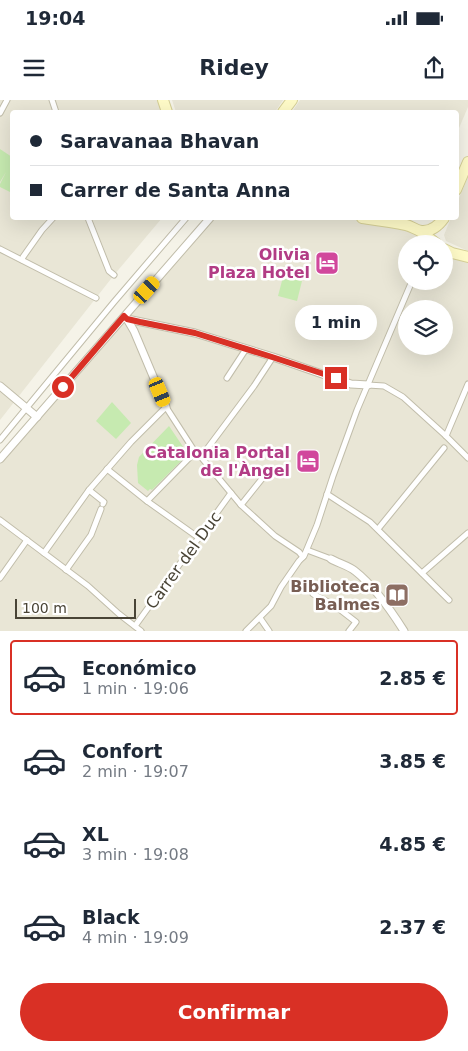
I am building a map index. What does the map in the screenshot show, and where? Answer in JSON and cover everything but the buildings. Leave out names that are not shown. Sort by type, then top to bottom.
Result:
[{"type":"main road","points":[[459,183],[468,162]]},
{"type":"main road","points":[[375,220],[406,225],[425,235]]},
{"type":"main road","points":[[420,231],[434,228],[442,220]]},
{"type":"main road","points":[[453,253],[468,257]]},
{"type":"street","points":[[0,113],[7,100]]},
{"type":"street","points":[[22,260],[50,220]]},
{"type":"street","points":[[89,220],[109,271],[114,275]]},
{"type":"street","points":[[0,440],[110,306],[184,220]]},
{"type":"street","points":[[0,459],[128,319],[208,220]]},
{"type":"street","points":[[0,249],[96,298]]},
{"type":"street","points":[[246,631],[271,606],[307,550],[357,410],[408,290]]},
{"type":"street","points":[[128,319],[195,333],[352,384],[384,386],[403,397],[468,458]]},
{"type":"street","points":[[128,319],[166,407],[195,452],[241,505],[275,536],[299,552],[303,557]]},
{"type":"street","points":[[227,378],[246,349]]},
{"type":"street","points":[[201,457],[254,386],[272,357]]},
{"type":"street","points":[[448,440],[468,384]]},
{"type":"street","points":[[0,386],[38,417]]},
{"type":"street","points":[[44,553],[88,490],[131,442],[166,407]]},
{"type":"street","points":[[378,530],[444,448]]},
{"type":"street","points":[[147,501],[195,452]]},
{"type":"street","points":[[107,469],[147,501],[200,538]]},
{"type":"street","points":[[241,505],[269,470]]},
{"type":"street","points":[[66,570],[91,535],[104,502],[88,490]]},
{"type":"street","name":"Carrer del Duc","points":[[136,626],[231,493]]},
{"type":"street","points":[[327,494],[370,522],[449,600]]},
{"type":"street","points":[[0,520],[142,631]]},
{"type":"street","points":[[422,573],[468,533]]},
{"type":"street","points":[[0,578],[27,540]]},
{"type":"street","points":[[307,550],[354,570],[380,598],[404,631]]},
{"type":"street","points":[[313,594],[334,605],[356,622],[350,631]]},
{"type":"street","points":[[260,618],[268,631]]},
{"type":"shaded area","points":[[0,100],[165,100],[168,110],[10,110],[10,220],[160,220],[114,275],[0,420]]},
{"type":"shaded area","points":[[172,100],[283,100],[276,110],[175,110]]},
{"type":"shaded area","points":[[300,100],[468,100],[468,107],[459,128],[459,110],[293,110]]},
{"type":"shaded area","points":[[468,177],[468,251],[453,244],[453,235],[444,235],[450,220],[459,220],[459,198]]},
{"type":"shaded area","points":[[208,220],[375,220],[409,225],[424,235],[398,235],[398,290],[453,290],[453,252],[468,257],[468,631],[0,631],[0,459]]},
{"type":"green space","points":[[0,149],[10,156],[10,192],[0,187],[6,172],[0,182]]},
{"type":"green space","points":[[283,277],[302,281],[297,301],[278,296]]},
{"type":"green space","points":[[112,402],[131,423],[116,439],[96,421]]},
{"type":"green space","points":[[169,426],[188,454],[152,490],[148,491],[138,483],[137,465],[139,457]]},
{"type":"place","name":"Olivia Plaza Hotel","points":[[327,263]]},
{"type":"place","name":"Catalonia Portal de l'Àngel","points":[[308,461]]},
{"type":"place","name":"Biblioteca Balmes","points":[[397,595]]},
{"type":"route","points":[[63,387],[124,316],[127,319],[195,333],[336,378]]}]
